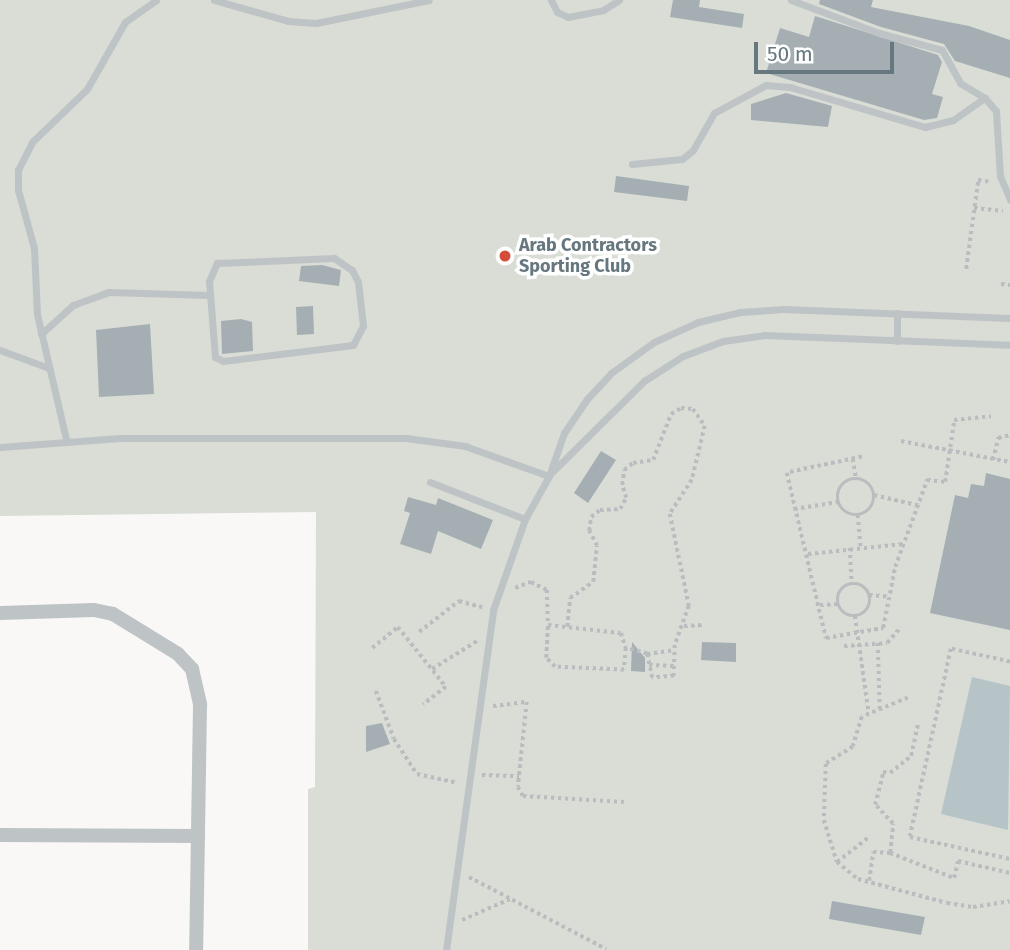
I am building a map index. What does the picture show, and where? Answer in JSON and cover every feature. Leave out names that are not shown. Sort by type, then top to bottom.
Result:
[{"type":"street","points":[[0,613],[104,611],[123,618],[186,661],[196,678],[200,705],[196,950]]},
{"type":"street","points":[[0,835],[198,836]]},
{"type":"lane","points":[[66,439],[34,298],[34,248],[17,180],[20,160],[32,142],[87,89],[125,22],[156,0]]},
{"type":"lane","points":[[214,0],[288,21],[316,23],[429,0]]},
{"type":"lane","points":[[551,0],[557,12],[569,17],[603,10],[619,0]]},
{"type":"lane","points":[[791,0],[889,36],[943,50],[960,83],[985,98],[998,119],[1004,189],[1010,200]]},
{"type":"lane","points":[[632,164],[681,159],[693,150],[714,113],[766,85],[782,85],[925,127],[953,120],[985,98]]},
{"type":"lane","points":[[334,258],[355,276],[362,333],[346,348],[223,361],[212,349],[210,295],[209,274],[217,263],[334,258]]},
{"type":"lane","points":[[41,334],[74,305],[108,292],[210,295]]},
{"type":"lane","points":[[446,950],[486,642],[493,610],[525,519],[549,476],[564,433],[587,398],[632,356],[678,329],[719,316],[762,309],[1010,318]]},
{"type":"lane","points":[[897,313],[897,341]]},
{"type":"lane","points":[[549,476],[644,381],[703,348],[765,335],[1010,345]]},
{"type":"lane","points":[[0,350],[29,365],[49,368]]},
{"type":"lane","points":[[0,447],[66,439],[406,438],[465,446],[549,476]]},
{"type":"lane","points":[[430,482],[525,519]]},
{"type":"path","points":[[966,269],[978,180],[1004,189]]},
{"type":"path","points":[[974,208],[1010,212]]},
{"type":"path","points":[[1002,284],[1010,285]]},
{"type":"path","points":[[568,627],[570,598],[593,582],[597,546],[589,531],[591,517],[600,510],[620,509],[626,498],[622,485],[624,471],[633,463],[653,460],[671,414],[687,407],[699,413],[705,426],[692,480],[670,514],[688,596],[684,626],[675,650],[673,678],[654,678],[648,654]]},
{"type":"path","points":[[862,457],[787,472],[826,638],[883,628],[903,544],[921,506],[927,480],[945,482],[954,420],[991,416]]},
{"type":"path","points":[[993,460],[998,438],[1010,435]]},
{"type":"path","points":[[901,441],[1010,462]]},
{"type":"path","points":[[853,459],[856,479]]},
{"type":"path","points":[[856,479],[868,483],[874,495],[870,508],[858,515],[848,513],[838,502],[843,484],[856,479]]},
{"type":"path","points":[[874,495],[921,506]]},
{"type":"path","points":[[794,509],[838,502]]},
{"type":"path","points":[[858,515],[861,547]]},
{"type":"path","points":[[808,554],[903,544]]},
{"type":"path","points":[[850,548],[852,584]]},
{"type":"path","points":[[497,595],[525,583],[542,586],[550,602],[548,625],[546,658],[559,669],[619,672],[625,667],[626,648],[621,633],[548,625]]},
{"type":"path","points":[[852,584],[863,586],[869,595],[869,606],[855,615],[845,613],[838,604],[839,593],[852,584]]},
{"type":"path","points":[[869,595],[890,597]]},
{"type":"path","points":[[419,632],[459,601],[493,610]]},
{"type":"path","points":[[820,605],[838,604]]},
{"type":"path","points":[[855,615],[862,644],[869,713]]},
{"type":"path","points":[[684,626],[702,625]]},
{"type":"path","points":[[372,648],[398,627],[446,687],[423,705]]},
{"type":"path","points":[[844,646],[894,639],[900,628]]},
{"type":"path","points":[[432,669],[472,641],[486,642]]},
{"type":"path","points":[[878,643],[880,710]]},
{"type":"path","points":[[626,648],[648,654],[675,650]]},
{"type":"path","points":[[1010,662],[951,649],[910,837],[1010,859]]},
{"type":"path","points":[[649,665],[675,666]]},
{"type":"path","points":[[376,691],[394,739],[417,774],[467,785]]},
{"type":"path","points":[[908,698],[869,713],[859,720],[856,741],[849,753],[826,764],[824,820],[837,862],[851,876],[958,906],[1010,901]]},
{"type":"path","points":[[476,716],[505,702],[527,702],[519,792],[528,798],[624,802]]},
{"type":"path","points":[[890,853],[893,824],[875,805],[883,772],[890,773],[911,756],[918,724]]},
{"type":"path","points":[[468,775],[519,776]]},
{"type":"path","points":[[837,862],[868,838]]},
{"type":"path","points":[[869,882],[873,852],[890,853],[954,878],[958,861],[1010,873]]},
{"type":"path","points":[[456,870],[606,949]]},
{"type":"path","points":[[449,928],[511,899]]},
{"type":"shaded area","name":"Arab Contractors Sporting Club","points":[[0,0],[1010,0],[1010,950],[308,950],[308,789],[315,787],[316,512],[0,516]]},
{"type":"shaded area","points":[[972,677],[1010,686],[1008,830],[941,814]]},
{"type":"building","points":[[673,0],[700,0],[699,7],[744,14],[742,28],[670,17]]},
{"type":"building","points":[[820,0],[873,0],[871,7],[969,26],[1010,40],[1010,78],[955,61],[944,44],[881,27],[819,4]]},
{"type":"building","points":[[815,16],[938,55],[942,62],[932,94],[943,97],[937,118],[924,120],[766,73],[780,28],[809,37]]},
{"type":"building","points":[[786,93],[832,106],[828,127],[751,120],[751,104]]},
{"type":"building","points":[[616,176],[689,186],[687,201],[614,192]]},
{"type":"building","points":[[322,265],[341,270],[339,286],[299,281],[301,266]]},
{"type":"building","points":[[313,306],[314,334],[297,335],[296,307]]},
{"type":"building","points":[[241,319],[252,322],[253,351],[222,354],[221,321]]},
{"type":"building","points":[[150,324],[154,394],[99,397],[96,330]]},
{"type":"building","points":[[601,451],[616,460],[588,503],[574,493]]},
{"type":"building","points":[[986,473],[1010,479],[1010,630],[930,613],[955,495],[968,498],[971,484],[984,486]]},
{"type":"building","points":[[408,497],[436,505],[438,498],[493,520],[481,549],[438,531],[431,554],[400,544],[410,513],[404,511]]},
{"type":"building","points":[[632,642],[645,658],[645,672],[631,671]]},
{"type":"building","points":[[702,642],[736,643],[736,662],[701,660]]},
{"type":"building","points":[[382,723],[390,744],[366,752],[366,726]]},
{"type":"building","points":[[832,901],[925,917],[921,935],[829,919]]},
{"type":"place","name":"Arab Contractors Sporting Club","points":[[505,256]]}]
